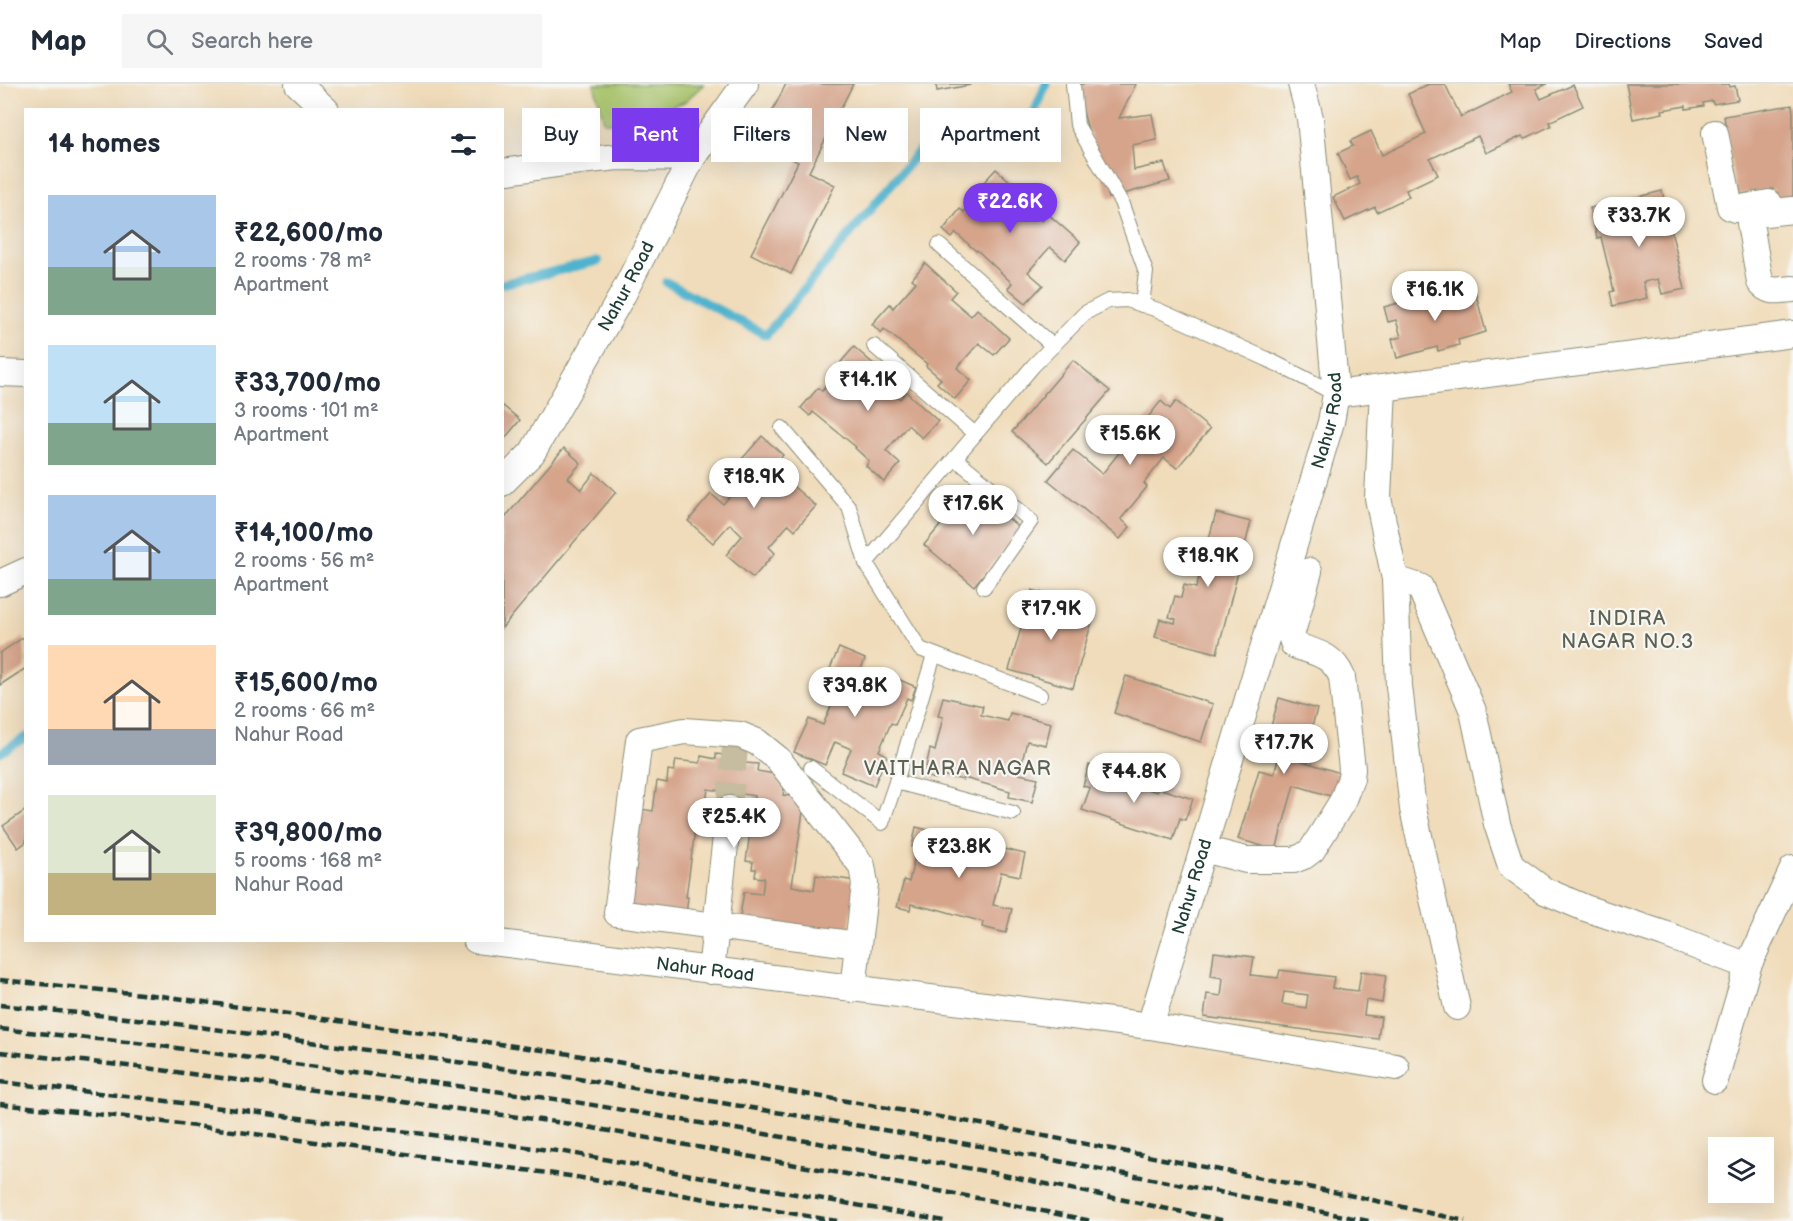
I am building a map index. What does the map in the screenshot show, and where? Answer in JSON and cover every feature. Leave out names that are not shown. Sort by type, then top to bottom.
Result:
[{"type":"street","points":[[298,84],[324,108]]},
{"type":"street","name":"Nahur Road","points":[[699,148],[745,84]]},
{"type":"street","name":"Nahur Road","points":[[491,942],[1150,1026],[1203,849],[1289,599],[1336,394],[1310,118],[1301,84]]},
{"type":"street","points":[[1716,133],[1730,207],[1735,209],[1793,200]]},
{"type":"street","points":[[504,172],[612,158]]},
{"type":"street","name":"Nahur Road","points":[[504,481],[532,453],[623,294],[690,162]]},
{"type":"street","points":[[1793,210],[1757,214],[1751,217],[1750,223],[1760,282],[1770,291],[1793,289]]},
{"type":"street","points":[[1336,394],[1793,334]]},
{"type":"street","points":[[0,373],[24,374]]},
{"type":"street","points":[[1383,388],[1378,498],[1395,579],[1399,686],[1413,809],[1457,1007]]},
{"type":"street","points":[[1203,849],[1246,860],[1294,860],[1312,850],[1342,802],[1352,769],[1342,677],[1337,666],[1330,659],[1294,645],[1291,636],[1289,599],[1309,571]]},
{"type":"street","points":[[0,583],[24,572]]},
{"type":"street","points":[[1395,579],[1420,587],[1473,711],[1497,824],[1511,866],[1545,891],[1565,900],[1748,966]]},
{"type":"street","points":[[853,989],[866,884],[862,866],[778,759],[757,742],[740,735],[735,741],[684,731],[639,740],[617,913],[858,945]]},
{"type":"street","points":[[711,971],[729,809]]},
{"type":"street","points":[[1715,1080],[1748,966],[1793,869]]},
{"type":"street","points":[[1150,1026],[1396,1067]]},
{"type":"lane","points":[[1073,84],[1077,125],[1121,202],[1146,272],[1142,305]]},
{"type":"lane","points":[[939,245],[1053,346]]},
{"type":"lane","points":[[866,563],[1033,366],[1085,313],[1108,301],[1126,300],[1168,315],[1267,359],[1336,394]]},
{"type":"lane","points":[[874,346],[975,434]]},
{"type":"lane","points":[[782,428],[849,507],[866,563],[920,649],[1040,695]]},
{"type":"lane","points":[[955,458],[1031,521],[984,586]]},
{"type":"lane","points":[[811,768],[882,823],[934,655]]},
{"type":"lane","points":[[896,782],[1013,813]]},
{"type":"green space","points":[[594,84],[704,84],[684,102],[668,108],[612,108],[612,122],[604,122]]},
{"type":"building","points":[[786,84],[853,84],[841,108],[824,108],[824,142],[809,172],[835,185],[791,274],[751,254],[798,162],[812,162],[812,108],[774,108]]},
{"type":"building","points":[[936,84],[970,84],[970,85],[937,91]]},
{"type":"building","points":[[1080,84],[1136,84],[1119,118],[1152,114],[1157,140],[1132,145],[1134,170],[1164,163],[1170,181],[1109,198],[1077,92]]},
{"type":"building","points":[[1429,84],[1445,84],[1461,117],[1512,92],[1508,84],[1547,84],[1536,89],[1541,99],[1573,85],[1583,106],[1549,122],[1551,126],[1524,139],[1522,136],[1486,153],[1478,136],[1430,159],[1438,175],[1406,190],[1409,197],[1377,212],[1375,207],[1345,221],[1333,197],[1360,184],[1357,177],[1350,180],[1338,153],[1353,146],[1350,141],[1371,131],[1382,155],[1426,134],[1408,94]]},
{"type":"building","points":[[1626,84],[1729,84],[1730,87],[1735,86],[1738,100],[1713,104],[1712,101],[1703,103],[1704,106],[1662,110],[1663,113],[1633,119]]},
{"type":"building","points":[[1792,105],[1793,198],[1774,201],[1773,189],[1736,195],[1724,116]]},
{"type":"building","points":[[996,169],[1027,196],[1021,202],[1042,221],[1048,214],[1080,242],[1065,260],[1050,247],[1028,272],[1043,285],[1026,303],[1008,288],[1012,283],[977,250],[956,233],[952,238],[943,230],[960,209],[964,212],[987,187],[983,183]]},
{"type":"building","points":[[1662,191],[1685,289],[1662,294],[1658,279],[1643,282],[1647,298],[1613,306],[1610,292],[1614,291],[1601,237],[1597,238],[1590,208],[1606,205],[1607,211],[1622,208],[1623,213],[1633,211],[1630,199]]},
{"type":"building","points":[[925,263],[956,291],[950,298],[971,316],[977,309],[1009,338],[994,355],[979,343],[957,368],[971,380],[955,399],[937,383],[941,379],[926,366],[927,364],[884,329],[881,333],[872,324],[890,304],[893,308],[916,282],[912,279]]},
{"type":"building","points":[[1453,288],[1455,297],[1475,291],[1486,332],[1458,340],[1459,345],[1438,351],[1437,347],[1397,358],[1392,339],[1401,337],[1396,320],[1388,322],[1384,307]]},
{"type":"building","points":[[854,347],[885,374],[879,380],[900,399],[906,392],[938,421],[922,438],[908,425],[886,451],[900,464],[884,482],[866,466],[869,461],[856,447],[813,412],[810,416],[801,408],[818,388],[822,391],[845,365],[841,362]]},
{"type":"building","points":[[1073,360],[1110,391],[1048,463],[1012,432]]},
{"type":"building","points":[[1161,401],[1170,409],[1176,401],[1210,429],[1177,468],[1164,458],[1144,483],[1147,487],[1121,519],[1130,527],[1120,539],[1048,480],[1073,450],[1102,474]]},
{"type":"building","points":[[504,407],[520,420],[504,440]]},
{"type":"building","points":[[762,436],[783,455],[772,468],[816,506],[795,530],[789,524],[769,547],[775,553],[753,578],[726,555],[742,536],[730,524],[713,543],[688,521],[711,494],[723,504],[739,486],[728,475]]},
{"type":"building","points":[[564,448],[581,463],[568,478],[581,490],[594,473],[616,492],[504,626],[504,519]]},
{"type":"building","points":[[976,482],[989,493],[984,498],[1021,529],[974,586],[924,545]]},
{"type":"building","points":[[1216,513],[1251,522],[1217,653],[1155,637],[1160,619],[1175,623],[1176,619],[1169,617],[1175,596],[1181,598],[1184,585],[1196,588],[1200,574],[1188,571],[1195,543],[1207,546]]},
{"type":"building","points":[[1032,590],[1046,594],[1044,599],[1094,614],[1073,688],[1009,670]]},
{"type":"building","points":[[24,637],[24,669],[0,685],[0,653]]},
{"type":"building","points":[[839,648],[865,659],[859,674],[887,685],[891,676],[916,687],[911,700],[907,698],[895,725],[891,723],[879,751],[887,755],[874,786],[841,772],[851,749],[835,742],[825,765],[794,752],[809,719],[823,725],[833,702],[818,696]]},
{"type":"building","points":[[1126,676],[1213,704],[1201,742],[1114,713]]},
{"type":"building","points":[[943,697],[983,706],[981,715],[1008,721],[1010,713],[1051,723],[1046,745],[1027,741],[1019,774],[1038,778],[1032,802],[1009,797],[1010,791],[964,778],[963,780],[937,774],[936,779],[924,776],[930,749],[935,751],[943,717],[938,716]]},
{"type":"building","points":[[1279,698],[1317,709],[1302,761],[1340,773],[1334,797],[1294,785],[1276,850],[1238,839],[1259,770],[1274,774],[1279,756],[1264,751]]},
{"type":"building","points":[[716,754],[746,758],[745,763],[758,764],[757,771],[786,776],[783,795],[805,798],[792,886],[814,890],[816,875],[856,881],[848,938],[739,921],[744,892],[762,894],[764,878],[755,877],[756,869],[752,869],[753,862],[746,861],[755,796],[708,789],[704,815],[697,815],[686,897],[688,897],[686,915],[627,908],[641,809],[653,811],[657,781],[667,783],[668,770],[674,771],[676,760],[700,763],[701,756],[716,759]]},
{"type":"building","points":[[1089,765],[1127,778],[1126,782],[1157,792],[1158,788],[1193,799],[1185,820],[1180,818],[1173,840],[1082,810],[1090,788],[1083,786]]},
{"type":"building","points":[[24,811],[24,844],[18,848],[3,826]]},
{"type":"building","points":[[916,827],[956,837],[954,846],[981,852],[983,844],[1025,854],[1020,876],[1001,872],[993,905],[1012,909],[1006,933],[982,927],[983,922],[937,909],[911,904],[910,910],[897,907],[904,880],[909,882],[917,848],[912,847]]},
{"type":"building","points":[[1214,952],[1254,957],[1251,975],[1278,978],[1280,970],[1334,977],[1332,988],[1358,991],[1361,971],[1386,975],[1382,1003],[1366,1000],[1364,1015],[1381,1017],[1378,1039],[1204,1017],[1207,994],[1221,996],[1223,978],[1211,976]],"holes":[[[1284,992],[1308,995],[1306,1008],[1282,1004]]]},
{"type":"waterway","points":[[666,282],[766,335],[938,128],[1027,130],[1046,84]]},
{"type":"waterway","points":[[504,284],[598,261]]},
{"type":"waterway","points":[[0,753],[24,738]]},
{"type":"tunnel","points":[[729,809],[735,748]]},
{"type":"railway","points":[[0,980],[162,996],[570,1054],[993,1126],[1359,1197],[1465,1221]]},
{"type":"railway","points":[[0,1005],[155,1021],[567,1077],[991,1148],[1369,1221]]},
{"type":"railway","points":[[0,1029],[146,1044],[569,1101],[979,1170],[1226,1221]]},
{"type":"railway","points":[[0,1052],[146,1068],[571,1124],[1092,1221]]},
{"type":"railway","points":[[0,1082],[565,1152],[944,1221]]},
{"type":"railway","points":[[0,1104],[135,1118],[570,1176],[837,1221]]},
{"type":"district","name":"INDIRA NAGAR NO.3","points":[[1628,630]]},
{"type":"district","name":"VAITHARA NAGAR","points":[[958,768]]}]
